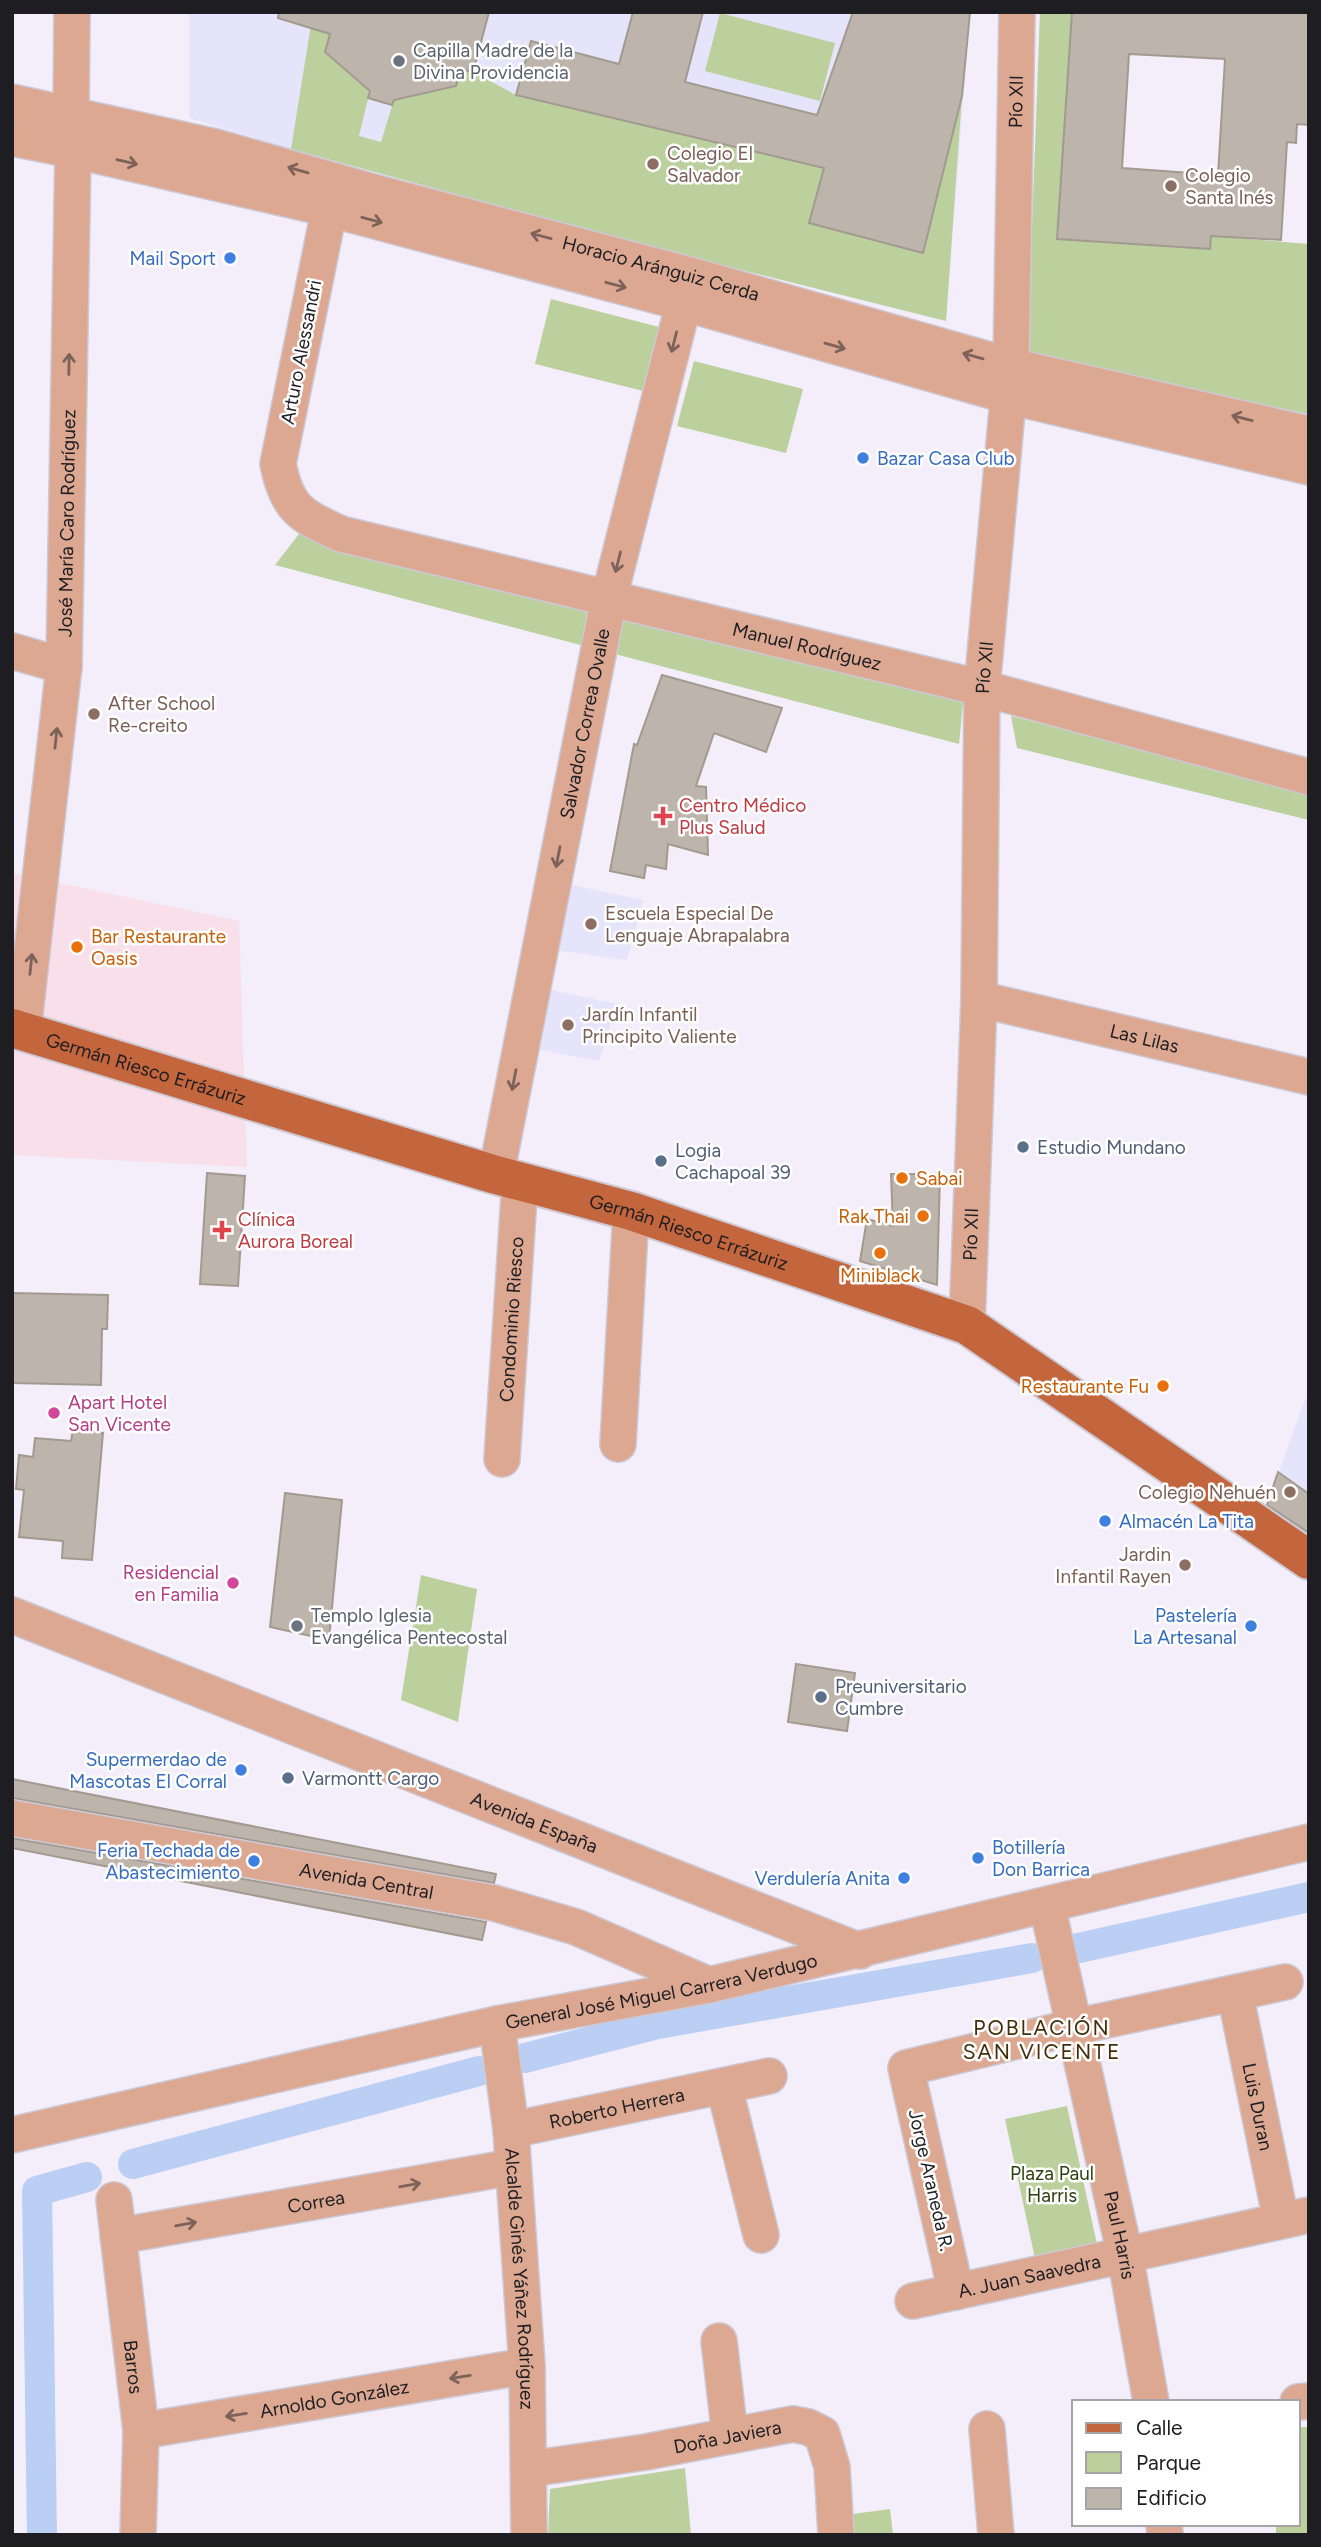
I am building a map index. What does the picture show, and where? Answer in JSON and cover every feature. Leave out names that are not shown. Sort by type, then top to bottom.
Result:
[{"type":"main road","name":"Germán Riesco Errázuriz","points":[[18,1030],[508,1178],[631,1211],[967,1325],[1309,1560]]},
{"type":"street","name":"José María Caro Rodríguez","points":[[18,1030],[64,666],[74,150],[71,114],[72,12]]},
{"type":"street","name":"Pío XII","points":[[967,1325],[979,999],[982,688],[1010,381],[1017,12]]},
{"type":"street","name":"Horacio Aránguiz Cerda","points":[[12,102],[216,147],[333,195]]},
{"type":"street","name":"Horacio Aránguiz Cerda","points":[[12,138],[333,195],[687,289],[1309,467]]},
{"type":"street","name":"Arturo Alessandri","points":[[305,517],[289,499],[278,464],[333,195]]},
{"type":"street","name":"Salvador Correa Ovalle","points":[[508,1178],[609,598],[687,289]]},
{"type":"street","name":"Horacio Aránguiz Cerda","points":[[1010,381],[1309,434]]},
{"type":"street","name":"Manuel Rodríguez","points":[[305,517],[341,534],[982,688],[1309,777]]},
{"type":"street","points":[[12,651],[64,666]]},
{"type":"street","name":"Las Lilas","points":[[979,999],[1309,1077]]},
{"type":"street","name":"Condominio Riesco","points":[[502,1459],[508,1178]]},
{"type":"street","points":[[618,1444],[631,1211]]},
{"type":"street","name":"Avenida España","points":[[12,1615],[860,1951]]},
{"type":"street","name":"Avenida Central","points":[[12,1818],[494,1903],[576,1927],[709,1985]]},
{"type":"street","name":"General José Miguel Carrera Verdugo","points":[[12,2135],[497,2024],[709,1985],[860,1951],[1309,1842]]},
{"type":"street","name":"Paul Harris","points":[[1047,1905],[1125,2255],[1152,2400]]},
{"type":"street","points":[[1074,2027],[1285,1982]]},
{"type":"street","name":"Luis Duran","points":[[1235,1993],[1295,2218]]},
{"type":"street","name":"Alcalde Ginés Yáñez Rodríguez","points":[[497,2024],[511,2130],[527,2366],[529,2535]]},
{"type":"street","name":"Jorge Araneda R.","points":[[956,2292],[906,2068],[1074,2027]]},
{"type":"street","name":"Roberto Herrera","points":[[511,2130],[769,2077]]},
{"type":"street","points":[[724,2086],[761,2235]]},
{"type":"street","name":"Correa","points":[[118,2236],[513,2167]]},
{"type":"street","name":"Barros","points":[[114,2200],[141,2431],[138,2535]]},
{"type":"street","name":"A. Juan Saavedra","points":[[913,2301],[1295,2218]]},
{"type":"street","points":[[719,2341],[730,2436]]},
{"type":"street","name":"Arnoldo González","points":[[141,2431],[527,2366]]},
{"type":"street","name":"Doña Javiera","points":[[529,2469],[646,2452],[793,2424],[808,2427],[822,2434],[832,2467],[836,2535]]},
{"type":"street","points":[[987,2429],[996,2535]]},
{"type":"shaded area","name":"Colegio El Salvador","points":[[189,12],[970,12],[946,321],[638,244],[291,149],[189,118]]},
{"type":"shaded area","points":[[12,873],[239,921],[247,1167],[12,1155]]},
{"type":"shaded area","name":"Escuela Especial De Lenguaje Abrapalabra","points":[[553,881],[643,900],[627,960],[540,948]]},
{"type":"shaded area","name":"Jardín Infantil Principito Valiente","points":[[533,986],[617,1004],[599,1061],[521,1046]]},
{"type":"shaded area","name":"Colegio Nehuén","points":[[1305,1399],[1309,1400],[1309,1552],[1264,1513]]},
{"type":"green space","points":[[313,12],[330,34],[325,52],[360,82],[371,86],[359,136],[381,142],[396,93],[408,97],[456,86],[461,69],[473,72],[516,95],[824,168],[809,223],[923,253],[962,96],[946,321],[638,244],[291,149]]},
{"type":"green space","points":[[1040,12],[1072,12],[1057,239],[1210,249],[1211,236],[1309,244],[1309,414],[1027,360]]},
{"type":"green space","points":[[720,13],[835,43],[820,101],[705,71]]},
{"type":"green space","points":[[551,299],[659,327],[643,391],[535,364]]},
{"type":"green space","points":[[694,361],[803,389],[786,453],[677,426]]},
{"type":"green space","points":[[299,534],[434,570],[964,693],[959,744],[275,565]]},
{"type":"green space","points":[[1011,716],[1309,791],[1309,820],[1017,748]]},
{"type":"green space","points":[[421,1575],[477,1589],[458,1722],[401,1700]]},
{"type":"green space","name":"Plaza Paul Harris","points":[[1067,2106],[1098,2249],[1036,2263],[1005,2119]]},
{"type":"green space","points":[[1300,2427],[1309,2427],[1309,2535],[1276,2535],[1276,2526],[1300,2526]]},
{"type":"green space","points":[[685,2468],[691,2535],[548,2535],[550,2489]]},
{"type":"green space","points":[[890,2509],[893,2535],[832,2535],[831,2517]]},
{"type":"building","name":"Capilla Madre de la Divina Providencia","points":[[279,12],[489,12],[473,72],[461,69],[456,86],[394,100],[392,105],[368,98],[370,91],[325,52],[330,34],[278,18]]},
{"type":"building","points":[[633,12],[703,12],[685,82],[817,115],[853,12],[970,12],[962,96],[923,253],[809,223],[824,168],[516,95],[531,41],[619,64]]},
{"type":"building","points":[[1072,12],[1309,12],[1309,125],[1297,124],[1296,143],[1287,142],[1281,240],[1211,236],[1210,249],[1057,239]],"holes":[[[1129,54],[1225,59],[1218,175],[1122,168]]]},
{"type":"building","points":[[662,675],[782,708],[766,752],[714,733],[696,786],[706,787],[708,855],[668,844],[666,869],[646,865],[644,878],[610,871],[634,744],[637,745]]},
{"type":"building","name":"Clínica Aurora Boreal","points":[[207,1173],[245,1176],[238,1286],[200,1284]]},
{"type":"building","points":[[891,1174],[940,1174],[937,1285],[860,1261],[867,1219],[893,1226]]},
{"type":"building","points":[[12,1293],[108,1295],[107,1329],[102,1329],[101,1385],[12,1383]]},
{"type":"building","points":[[73,1430],[103,1433],[92,1560],[62,1558],[63,1541],[19,1537],[24,1490],[16,1489],[19,1455],[33,1457],[35,1438],[71,1441]]},
{"type":"building","points":[[1278,1472],[1309,1494],[1309,1533],[1267,1505]]},
{"type":"building","points":[[285,1493],[342,1500],[329,1640],[270,1627]]},
{"type":"building","name":"Preuniversitario Cumbre","points":[[796,1664],[855,1673],[847,1731],[788,1722]]},
{"type":"building","points":[[12,1779],[496,1874],[494,1883],[12,1798]]},
{"type":"building","points":[[12,1838],[486,1922],[482,1940],[12,1848]]},
{"type":"waterway","points":[[1079,1948],[1309,1897]]},
{"type":"waterway","points":[[525,2058],[658,2024],[1032,1958]]},
{"type":"waterway","points":[[133,2164],[479,2071]]},
{"type":"waterway","points":[[42,2535],[37,2191],[87,2177]]},
{"type":"place","name":"Capilla Madre de la Divina Providencia","points":[[399,61]]},
{"type":"place","name":"Colegio El Salvador","points":[[653,164]]},
{"type":"place","name":"Colegio Santa Inés","points":[[1171,186]]},
{"type":"place","name":"Mail Sport","points":[[230,258]]},
{"type":"place","name":"Bazar Casa Club","points":[[863,458]]},
{"type":"place","name":"After School Re-creito","points":[[94,714]]},
{"type":"place","name":"Centro Médico Plus Salud","points":[[663,816]]},
{"type":"place","name":"Escuela Especial De Lenguaje Abrapalabra","points":[[591,924]]},
{"type":"place","name":"Bar Restaurante Oasis","points":[[77,947]]},
{"type":"place","name":"Jardín Infantil Principito Valiente","points":[[568,1025]]},
{"type":"place","name":"Estudio Mundano","points":[[1023,1147]]},
{"type":"place","name":"Logia Cachapoal 39","points":[[661,1161]]},
{"type":"place","name":"Sabai","points":[[902,1178]]},
{"type":"place","name":"Rak Thai","points":[[923,1216]]},
{"type":"place","name":"Clínica Aurora Boreal","points":[[222,1230]]},
{"type":"place","name":"Miniblack","points":[[880,1253]]},
{"type":"place","name":"Restaurante Fu","points":[[1163,1386]]},
{"type":"place","name":"Apart Hotel San Vicente","points":[[54,1413]]},
{"type":"place","name":"Colegio Nehuén","points":[[1290,1492]]},
{"type":"place","name":"Almacén La Tita","points":[[1105,1521]]},
{"type":"place","name":"Jardin Infantil Rayen","points":[[1185,1565]]},
{"type":"place","name":"Residencial en Familia","points":[[233,1583]]},
{"type":"place","name":"Templo Iglesia Evangélica Pentecostal","points":[[297,1626]]},
{"type":"place","name":"Pastelería La Artesanal","points":[[1251,1626]]},
{"type":"place","name":"Preuniversitario Cumbre","points":[[821,1697]]},
{"type":"place","name":"Supermerdao de Mascotas El Corral","points":[[241,1770]]},
{"type":"place","name":"Varmontt Cargo","points":[[288,1778]]},
{"type":"place","name":"Botillería Don Barrica","points":[[978,1858]]},
{"type":"place","name":"Feria Techada de Abastecimiento","points":[[254,1861]]},
{"type":"place","name":"Verdulería Anita","points":[[904,1878]]},
{"type":"district","name":"POBLACIÓN SAN VICENTE","points":[[1042,2039]]}]
